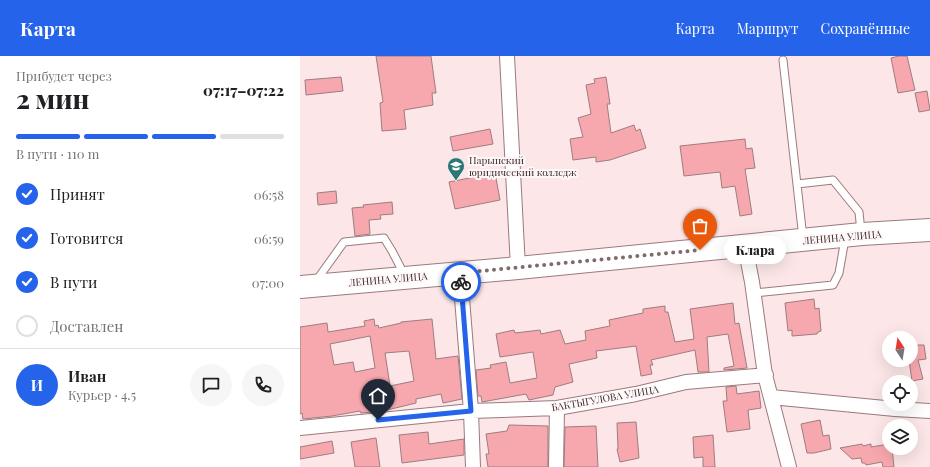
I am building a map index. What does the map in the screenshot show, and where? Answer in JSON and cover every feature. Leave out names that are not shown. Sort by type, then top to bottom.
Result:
[{"type":"main road","name":"ЛЕНИНА УЛИЦА","points":[[306,286],[518,268],[853,235],[930,230]]},
{"type":"street","points":[[507,56],[518,268]]},
{"type":"street","points":[[745,246],[754,293],[766,375],[789,467]]},
{"type":"street","points":[[460,273],[471,411],[473,467]]},
{"type":"street","name":"БАКТЫГУЛОВА УЛИЦА","points":[[300,428],[471,411],[557,408],[636,394],[686,382],[766,375]]},
{"type":"street","points":[[771,397],[930,411]]},
{"type":"street","points":[[556,467],[557,408]]},
{"type":"lane","points":[[783,60],[804,240]]},
{"type":"lane","points":[[754,293],[833,285],[853,235],[859,212],[833,180],[797,184]]},
{"type":"lane","points":[[306,286],[344,242],[384,238],[406,278]]},
{"type":"building","points":[[376,56],[431,56],[436,93],[432,93],[433,105],[404,110],[406,129],[382,131],[380,103],[383,102]]},
{"type":"building","points":[[907,56],[915,90],[898,93],[891,58]]},
{"type":"building","points":[[341,77],[343,91],[306,95],[305,80]]},
{"type":"building","points":[[606,77],[610,104],[607,104],[611,133],[634,125],[636,131],[640,129],[646,148],[610,160],[596,162],[596,157],[573,160],[570,139],[583,137],[578,118],[591,114],[586,85],[595,83],[594,79]]},
{"type":"building","points":[[927,91],[930,110],[919,112],[915,93]]},
{"type":"building","points":[[490,129],[493,144],[453,151],[450,137]]},
{"type":"building","points":[[745,139],[746,149],[752,148],[755,168],[745,169],[752,214],[740,216],[735,186],[722,188],[720,172],[684,176],[680,146]]},
{"type":"building","points":[[495,173],[500,200],[455,209],[449,182]]},
{"type":"building","points":[[336,191],[337,203],[318,205],[317,193]]},
{"type":"building","points":[[392,202],[393,214],[380,215],[381,219],[369,220],[370,234],[355,236],[352,208],[364,207],[363,205]]},
{"type":"building","points":[[814,299],[815,309],[819,308],[821,331],[817,334],[792,336],[792,330],[788,331],[785,303]]},
{"type":"building","points":[[733,303],[735,324],[739,323],[747,368],[724,370],[724,368],[734,366],[728,334],[707,337],[709,372],[698,372],[695,350],[651,360],[653,365],[650,365],[652,374],[641,376],[636,346],[596,351],[597,358],[569,364],[573,382],[555,387],[553,395],[529,400],[526,394],[482,402],[481,396],[478,396],[476,370],[491,368],[490,365],[506,362],[510,383],[537,378],[533,352],[500,357],[496,334],[514,330],[515,333],[540,330],[541,334],[560,330],[565,344],[586,340],[585,331],[610,326],[609,320],[643,313],[643,309],[665,306],[665,312],[668,312],[675,342],[694,339],[690,309]]},
{"type":"building","points":[[374,319],[375,326],[378,325],[379,328],[401,322],[432,319],[436,359],[458,356],[462,399],[443,403],[441,394],[416,399],[416,403],[383,411],[361,413],[360,411],[303,419],[302,413],[300,414],[300,327],[327,323],[328,332],[365,326],[364,321]],"holes":[[[370,336],[375,368],[355,372],[353,362],[334,365],[330,344]],[[409,351],[414,381],[390,386],[385,353]]]},
{"type":"building","points":[[918,345],[924,345],[926,359],[918,360]]},
{"type":"building","points":[[918,360],[923,379],[918,380],[918,375],[911,375],[910,367],[918,367]]},
{"type":"building","points":[[736,386],[737,394],[759,391],[761,408],[748,410],[750,429],[727,432],[723,401],[727,401],[726,387]]},
{"type":"building","points":[[820,420],[823,436],[829,435],[831,449],[807,453],[801,424]]},
{"type":"building","points":[[636,422],[639,458],[620,462],[617,449],[617,423]]},
{"type":"building","points":[[509,425],[548,426],[548,467],[488,467],[486,454],[489,454],[486,434],[507,431]]},
{"type":"building","points":[[596,426],[598,467],[564,467],[565,427]]},
{"type":"building","points":[[428,432],[429,444],[464,439],[464,455],[402,463],[399,435]]},
{"type":"building","points":[[713,435],[715,467],[703,467],[703,457],[694,458],[693,437]]},
{"type":"building","points":[[376,438],[380,467],[355,467],[351,442]]},
{"type":"building","points":[[332,441],[334,453],[300,459],[300,447]]},
{"type":"building","points":[[862,444],[863,446],[871,444],[871,447],[882,445],[882,455],[893,455],[894,467],[883,467],[882,462],[866,465],[865,463],[862,463],[861,458],[852,459],[840,448]]},
{"type":"way so far","points":[[461,282],[460,273],[700,250]]},
{"type":"place","name":"Нарынский юридический колледж","points":[[456,181]]},
{"type":"place","name":"Клара","points":[[700,250]]},
{"type":"route","points":[[378,420],[471,411],[461,282]]}]
